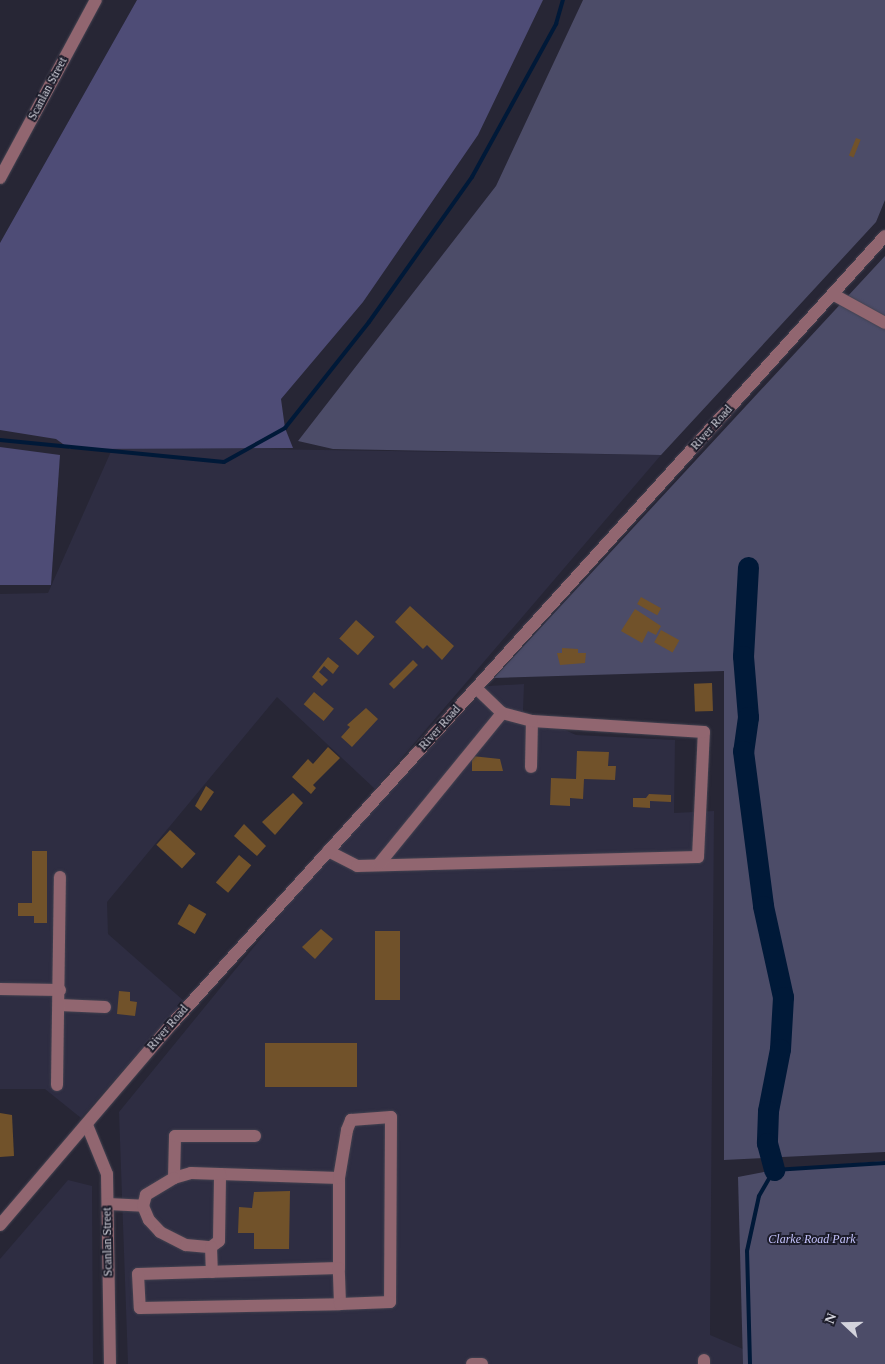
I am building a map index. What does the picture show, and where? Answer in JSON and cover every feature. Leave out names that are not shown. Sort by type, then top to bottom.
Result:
[{"type":"street","name":"Scanlan Street","points":[[0,178],[96,0]]},
{"type":"street","name":"River Road","points":[[0,1225],[171,1025],[834,295],[885,236]]},
{"type":"street","points":[[834,295],[885,323]]},
{"type":"street","points":[[328,851],[357,866],[698,857],[704,732],[532,721],[502,713],[476,688]]},
{"type":"street","points":[[379,864],[502,713]]},
{"type":"street","points":[[531,768],[532,721]]},
{"type":"street","points":[[57,1085],[60,990],[60,877]]},
{"type":"street","points":[[0,989],[60,990]]},
{"type":"street","points":[[59,1005],[105,1007]]},
{"type":"street","points":[[340,1268],[138,1274],[140,1308],[340,1304],[390,1302],[390,1118],[351,1120],[346,1130],[339,1178],[340,1268],[340,1304]]},
{"type":"street","name":"Scanlan Street","points":[[87,1125],[108,1174],[110,1364]]},
{"type":"street","points":[[174,1178],[175,1136],[255,1136]]},
{"type":"street","points":[[220,1174],[218,1241],[211,1247],[186,1245],[160,1232],[149,1220],[142,1206],[146,1195],[174,1178],[191,1174],[220,1174],[339,1178]]},
{"type":"street","points":[[108,1204],[142,1206]]},
{"type":"street","points":[[211,1247],[212,1272]]},
{"type":"street","points":[[472,1364],[482,1364]]},
{"type":"shaded area","points":[[137,0],[543,0],[478,135],[363,302],[281,399],[285,428],[293,448],[70,449],[56,439],[0,430],[0,243]]},
{"type":"shaded area","points":[[0,447],[60,455],[51,585],[0,585]]},
{"type":"shaded area","points":[[113,447],[661,455],[375,789],[277,697],[107,902],[108,934],[184,1001],[81,1118],[45,1089],[0,1089],[0,594],[48,593]]},
{"type":"shaded area","points":[[524,684],[523,711],[576,735],[675,740],[674,813],[714,811],[710,1335],[743,1349],[743,1364],[128,1364],[119,1112],[302,888],[488,686]]},
{"type":"shaded area","points":[[68,1180],[92,1186],[93,1364],[0,1364],[0,1259]]},
{"type":"green space","points":[[583,0],[885,0],[885,200],[876,222],[661,455],[333,449],[298,441],[496,186]]},
{"type":"green space","points":[[885,256],[885,1152],[724,1160],[724,671],[494,678]]},
{"type":"green space","name":"Clarke Road Park","points":[[885,1161],[885,1364],[743,1364],[738,1177],[774,1170]]},
{"type":"building","points":[[856,138],[861,140],[854,157],[849,156]]},
{"type":"building","points":[[641,597],[661,608],[657,615],[637,604]]},
{"type":"building","points":[[410,606],[454,646],[442,660],[427,645],[423,649],[395,622]]},
{"type":"building","points":[[635,609],[661,626],[656,635],[648,631],[642,643],[621,631]]},
{"type":"building","points":[[356,620],[375,637],[358,655],[339,639]]},
{"type":"building","points":[[661,630],[679,640],[673,652],[654,642]]},
{"type":"building","points":[[562,648],[578,649],[578,653],[586,653],[585,663],[560,665],[557,653],[562,653]]},
{"type":"building","points":[[328,657],[339,666],[333,674],[324,666],[319,672],[328,680],[322,686],[312,677]]},
{"type":"building","points":[[413,660],[418,665],[394,689],[389,684]]},
{"type":"building","points":[[712,683],[713,711],[695,712],[694,684]]},
{"type":"building","points":[[314,692],[334,709],[324,721],[304,704]]},
{"type":"building","points":[[366,708],[378,719],[352,747],[341,737],[350,727],[347,725]]},
{"type":"building","points":[[328,747],[340,758],[313,785],[316,788],[311,794],[292,777],[308,759],[313,764]]},
{"type":"building","points":[[577,751],[609,752],[608,766],[616,766],[615,780],[584,779],[583,799],[570,798],[570,806],[550,805],[551,778],[576,779]]},
{"type":"building","points":[[472,756],[500,759],[503,771],[472,771]]},
{"type":"building","points":[[206,786],[214,792],[201,811],[195,806]]},
{"type":"building","points":[[293,793],[303,803],[275,835],[262,822]]},
{"type":"building","points":[[649,794],[671,795],[671,802],[650,801],[650,808],[633,807],[633,798],[646,798]]},
{"type":"building","points":[[244,824],[266,846],[257,856],[234,836]]},
{"type":"building","points":[[170,830],[196,854],[182,868],[156,845]]},
{"type":"building","points":[[32,851],[47,851],[47,923],[34,923],[34,916],[18,916],[18,903],[32,903]]},
{"type":"building","points":[[239,855],[251,865],[228,893],[216,883]]},
{"type":"building","points":[[189,904],[206,914],[195,934],[178,924]]},
{"type":"building","points":[[321,929],[333,939],[315,959],[302,947]]},
{"type":"building","points":[[375,931],[400,931],[400,1000],[375,1000]]},
{"type":"building","points":[[119,991],[130,992],[130,1001],[137,1002],[135,1016],[117,1014]]},
{"type":"building","points":[[265,1043],[357,1043],[357,1087],[265,1087]]},
{"type":"building","points":[[0,1113],[12,1115],[14,1156],[0,1157]]},
{"type":"building","points":[[290,1191],[289,1249],[254,1249],[254,1233],[238,1233],[239,1207],[252,1208],[254,1192]]},
{"type":"waterway","points":[[0,440],[224,462],[285,428],[369,322],[472,177],[556,24],[563,0]]},
{"type":"waterway","points":[[748,567],[743,656],[748,717],[743,751],[763,906],[783,997],[780,1049],[768,1111],[767,1143],[774,1170]]},
{"type":"waterway","points":[[750,1364],[747,1251],[759,1196],[774,1170],[885,1163]]}]
